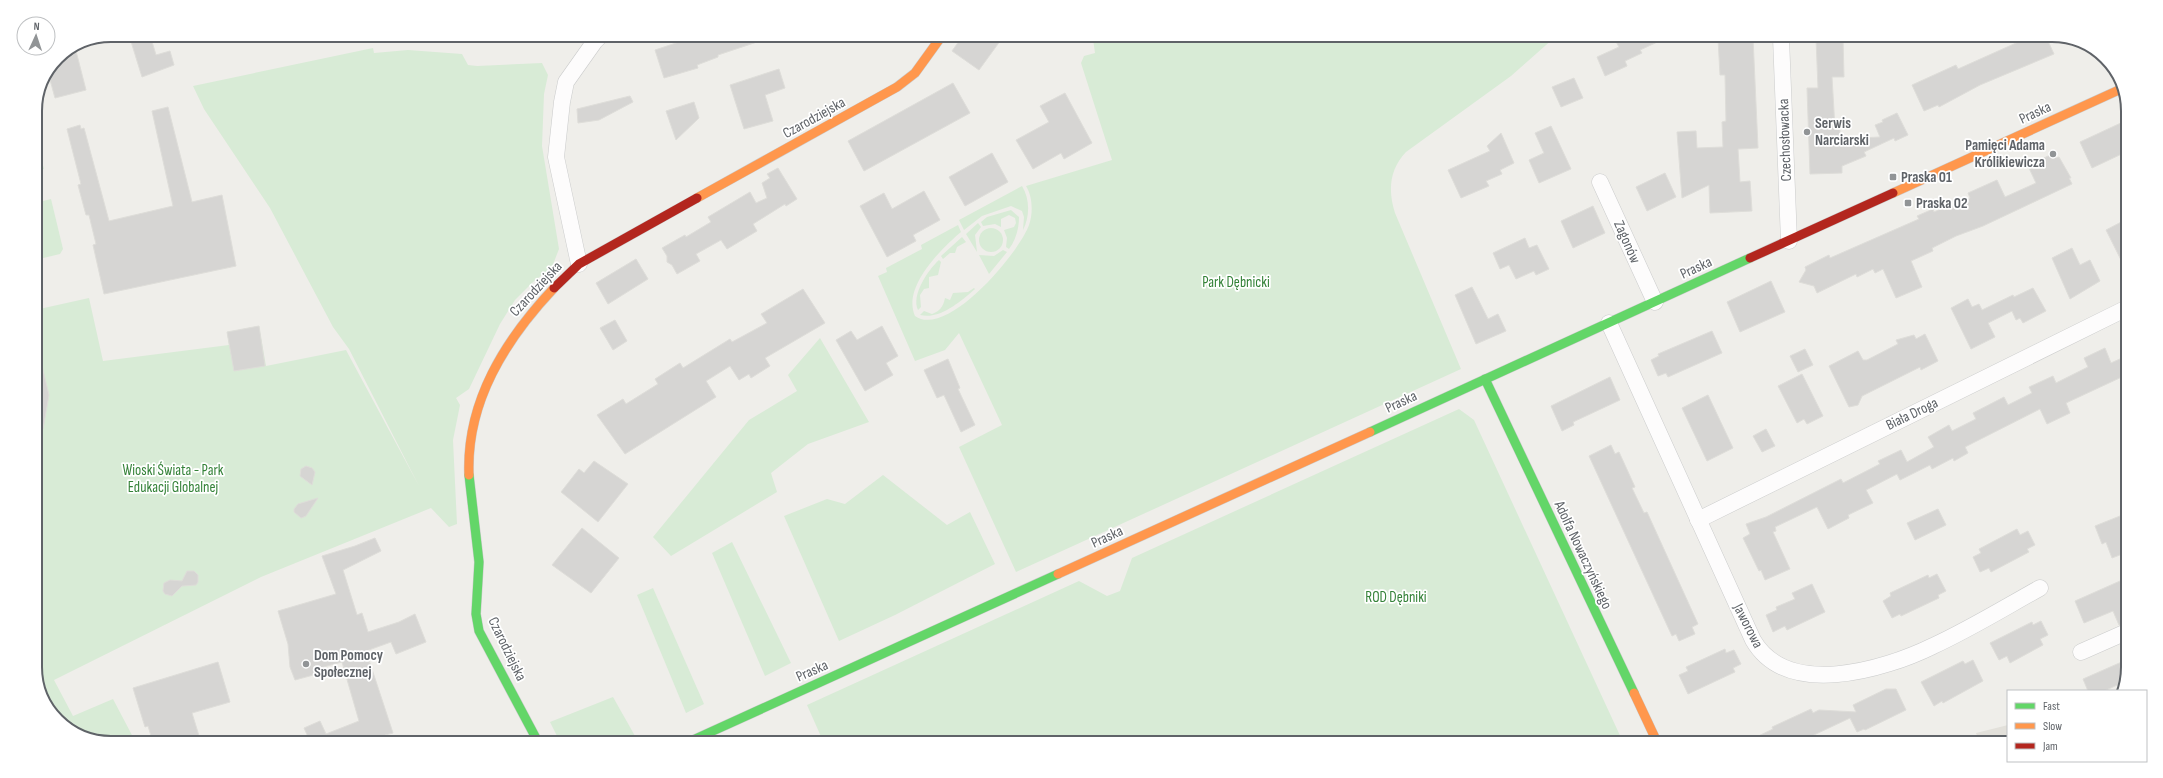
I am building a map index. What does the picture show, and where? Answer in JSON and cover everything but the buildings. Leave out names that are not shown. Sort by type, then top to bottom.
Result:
[{"type":"street","points":[[579,264],[560,176],[557,150],[562,102],[566,82],[594,42]]},
{"type":"street","name":"Czarodziejska","points":[[535,736],[479,631],[475,619],[479,568],[470,481],[470,445],[475,413],[492,372],[516,331],[549,291],[579,264],[897,87],[916,73],[938,42]]},
{"type":"street","name":"Czechosłowacka","points":[[1781,42],[1789,241]]},
{"type":"street","name":"Praska","points":[[702,736],[2118,91]]},
{"type":"street","name":"Zagonów","points":[[1600,182],[1655,302]]},
{"type":"street","name":"Biała Droga","points":[[1698,520],[2121,310]]},
{"type":"street","name":"Jaworowa","points":[[1609,323],[1757,646],[1774,663],[1792,671],[1802,673],[1820,675],[1854,672],[1913,655],[1933,647],[2040,588]]},
{"type":"street","name":"Adolfa Nowaczyńskiego","points":[[1485,379],[1654,736]]},
{"type":"street","points":[[2081,652],[2121,634]]},
{"type":"shaded area","points":[[2007,725],[2007,736],[1977,736],[1976,733]]},
{"type":"green space","name":"Park Dębnicki","points":[[1093,42],[1549,42],[1511,76],[1406,152],[1400,159],[1393,173],[1391,197],[1395,213],[1461,369],[1016,572],[959,447],[1002,425],[959,333],[945,350],[915,361],[878,276],[887,272],[886,268],[922,249],[921,245],[958,225],[961,232],[934,258],[919,281],[914,293],[912,305],[915,316],[929,320],[945,315],[962,305],[980,290],[997,272],[1023,238],[1029,225],[1032,211],[1030,195],[1026,186],[1112,160],[1081,63],[1084,56],[1095,53]]},
{"type":"green space","name":"Wioski Świata - Park Edukacji Globalnej","points":[[373,48],[374,53],[408,50],[462,54],[468,65],[477,66],[542,63],[548,75],[544,94],[542,146],[559,249],[552,267],[533,282],[515,300],[500,324],[469,389],[456,398],[460,405],[453,440],[457,524],[449,527],[431,508],[261,577],[54,680],[73,716],[113,699],[132,736],[98,735],[81,729],[62,716],[51,701],[43,680],[42,308],[89,298],[103,361],[229,345],[227,332],[259,326],[266,366],[346,350],[419,486],[349,349],[333,327],[270,208],[204,109],[193,86]]},
{"type":"green space","points":[[1022,186],[1028,202],[1027,219],[1023,230],[1024,217],[1022,211],[1011,206],[982,216],[964,230],[959,220]]},
{"type":"green space","points":[[51,199],[63,249],[60,254],[42,258],[42,201]]},
{"type":"green space","points":[[1011,210],[1019,217],[1019,221],[1018,230],[1009,249],[1006,247],[1007,238],[1004,230],[1014,227],[1016,223],[1015,218],[1009,215],[1001,219],[1001,227],[995,224],[983,226],[981,222],[987,217]]},
{"type":"green space","points":[[978,223],[981,227],[975,235],[977,252],[966,234]]},
{"type":"green space","points":[[991,228],[996,229],[1002,235],[1002,245],[996,251],[991,252],[986,251],[980,245],[979,240],[980,235],[986,229]]},
{"type":"green space","points":[[962,237],[966,242],[957,247],[955,253],[950,253],[943,259],[941,256]]},
{"type":"green space","points":[[1003,250],[1007,252],[989,274],[979,255],[994,256]]},
{"type":"green space","points":[[939,260],[941,262],[938,275],[929,277],[929,288],[924,289],[920,295],[921,307],[918,310],[916,304],[919,290],[930,270]]},
{"type":"green space","points":[[974,288],[975,289],[963,299],[942,312],[928,316],[920,315],[924,311],[932,314],[937,312],[942,306],[945,298],[950,300],[953,293],[968,292]]},
{"type":"green space","points":[[820,338],[869,422],[808,444],[771,473],[777,492],[671,556],[653,537],[749,420],[797,391],[788,375]]},
{"type":"green space","name":"ROD Dębniki","points":[[1459,409],[1474,420],[1620,736],[821,736],[807,705],[1079,581],[1107,596],[1120,591],[1132,558]]},
{"type":"green space","points":[[883,475],[947,525],[970,512],[995,564],[895,615],[839,641],[784,516],[827,499],[845,504]]},
{"type":"green space","points":[[732,542],[791,663],[765,676],[712,553]]},
{"type":"green space","points":[[653,588],[704,704],[686,713],[637,595]]},
{"type":"green space","points":[[613,697],[635,736],[557,736],[550,722]]},
{"type":"traffic: fast","points":[[1370,432],[1750,258]]},
{"type":"traffic: fast","points":[[1485,379],[1634,693]]},
{"type":"traffic: fast","points":[[469,475],[479,562],[476,614],[479,631],[535,736]]},
{"type":"traffic: fast","points":[[702,736],[1058,574]]},
{"type":"traffic: slow","points":[[697,198],[897,87],[915,73],[937,42]]},
{"type":"traffic: slow","points":[[1893,193],[2118,91]]},
{"type":"traffic: slow","points":[[469,475],[470,448],[474,422],[482,397],[492,374],[520,329],[554,288]]},
{"type":"traffic: slow","points":[[1058,574],[1370,432]]},
{"type":"traffic: slow","points":[[1634,693],[1654,736]]},
{"type":"traffic: jam","points":[[1750,258],[1893,193]]},
{"type":"traffic: jam","points":[[554,288],[579,264],[697,198]]},
{"type":"place","name":"Serwis Narciarski","points":[[1807,132]]},
{"type":"place","name":"Pamięci Adama Królikiewicza","points":[[2053,154]]},
{"type":"place","name":"Praska 01","points":[[1893,177]]},
{"type":"place","name":"Praska 02","points":[[1908,203]]},
{"type":"place","name":"Dom Pomocy Społecznej","points":[[306,664]]}]
